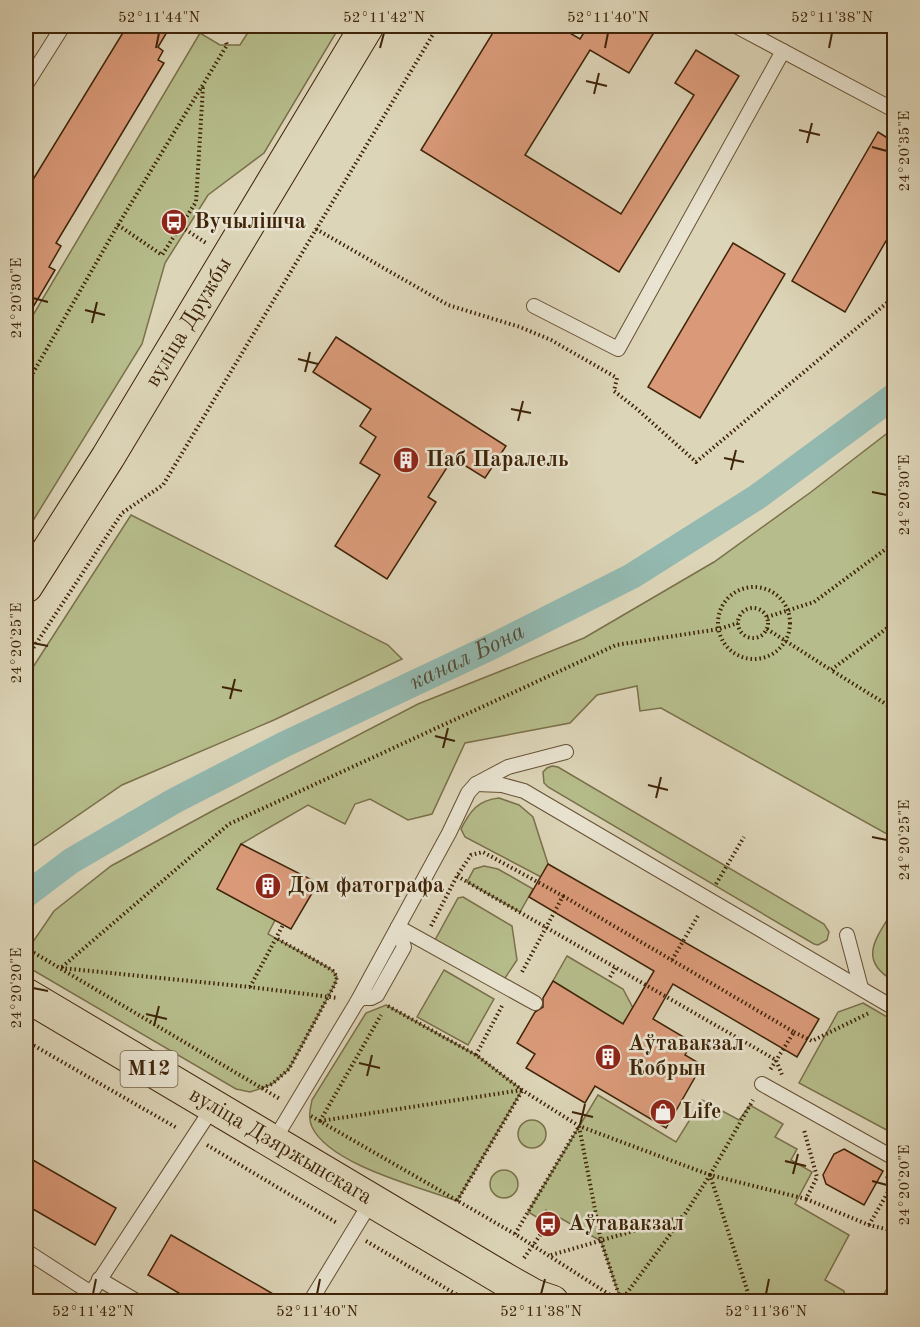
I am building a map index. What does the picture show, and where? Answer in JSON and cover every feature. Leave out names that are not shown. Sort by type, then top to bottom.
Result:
[{"type":"main road","name":"вуліца Дружбы","points":[[26,586],[108,457],[367,26]]},
{"type":"main road","name":"вуліца Дзяржынскага","points":[[26,995],[533,1296]]},
{"type":"lane","points":[[26,82],[63,26]]},
{"type":"lane","points":[[736,26],[894,110]]},
{"type":"lane","points":[[534,306],[618,350],[783,51]]},
{"type":"lane","points":[[273,1142],[357,1002],[449,833],[468,793],[476,784],[508,766],[566,752]]},
{"type":"lane","points":[[476,784],[502,785],[524,791],[894,1008]]},
{"type":"lane","points":[[398,927],[535,1004]]},
{"type":"lane","points":[[847,935],[861,988]]},
{"type":"lane","points":[[762,1084],[894,1158]]},
{"type":"lane","points":[[26,1251],[89,1297],[213,1107]]},
{"type":"lane","points":[[310,1302],[372,1200]]},
{"type":"lane","points":[[99,1279],[138,1302]]},
{"type":"lane","points":[[888,1302],[894,1290]]},
{"type":"path","points":[[26,385],[118,225],[227,45],[223,26]]},
{"type":"path","points":[[26,659],[122,513],[162,485],[438,26]]},
{"type":"path","points":[[118,225],[162,255],[181,227],[196,202],[203,87]]},
{"type":"path","points":[[174,222],[228,258]]},
{"type":"path","points":[[767,617],[814,602],[894,543]]},
{"type":"path","points":[[750,587],[762,588],[774,593],[783,601],[788,612],[790,623],[786,640],[775,653],[764,658],[742,657],[724,643],[718,619],[725,602],[739,590],[750,587]]},
{"type":"path","points":[[749,608],[759,609],[767,617],[767,629],[760,637],[750,638],[741,632],[738,623],[741,613],[749,608]]},
{"type":"path","points":[[61,968],[229,824],[616,645],[719,629],[738,623]]},
{"type":"path","points":[[831,670],[894,623]]},
{"type":"path","points":[[767,629],[894,709]]},
{"type":"path","points":[[423,941],[457,876],[471,855],[483,852],[812,1041],[873,1012],[880,1000]]},
{"type":"path","points":[[457,876],[777,1060],[793,1101]]},
{"type":"path","points":[[476,1055],[563,896]]},
{"type":"path","points":[[250,987],[284,925]]},
{"type":"path","points":[[262,1088],[272,1084],[289,1070],[337,977],[333,971],[276,938]]},
{"type":"path","points":[[26,948],[262,1088],[515,1233],[621,1301]]},
{"type":"path","points":[[610,977],[616,967]]},
{"type":"path","points":[[61,968],[329,996],[357,1002]]},
{"type":"path","points":[[320,1121],[391,996]]},
{"type":"path","points":[[386,1005],[476,1055],[522,1090],[579,1126],[710,1175],[806,1199],[869,1225],[894,1231]]},
{"type":"path","points":[[621,1301],[683,1217],[794,1032]]},
{"type":"path","points":[[26,1041],[195,1137],[469,1302]]},
{"type":"path","points":[[320,1121],[522,1090]]},
{"type":"path","points":[[457,1201],[522,1090]]},
{"type":"path","points":[[515,1233],[579,1126]]},
{"type":"path","points":[[579,1126],[601,1241],[621,1301]]},
{"type":"path","points":[[806,1199],[818,1177],[804,1128],[814,1133]]},
{"type":"path","points":[[869,1225],[891,1187],[889,1178],[883,1171]]},
{"type":"path","points":[[710,1175],[751,1302]]},
{"type":"path","points":[[550,1255],[683,1217]]},
{"type":"path","points":[[533,1296],[533,1245],[548,1224]]},
{"type":"green space","points":[[252,26],[340,26],[264,153],[208,195],[165,263],[142,344],[26,532],[26,327],[200,33],[220,45],[240,45]]},
{"type":"green space","points":[[894,428],[894,838],[661,708],[640,711],[637,686],[597,695],[570,723],[465,743],[432,814],[408,820],[370,799],[355,804],[345,824],[308,805],[241,844],[217,889],[275,920],[268,934],[327,967],[337,977],[289,1069],[272,1084],[250,1092],[236,1089],[26,966],[26,952],[54,911],[111,866],[418,704],[584,638],[714,562]]},
{"type":"green space","points":[[131,515],[388,645],[402,659],[274,720],[122,785],[26,851],[26,678]]},
{"type":"green space","points":[[552,766],[558,767],[824,924],[829,932],[827,940],[818,945],[814,944],[548,787],[544,783],[543,772]]},
{"type":"green space","points":[[499,798],[519,805],[533,817],[548,864],[541,877],[465,837],[461,829],[475,807],[485,801]]},
{"type":"green space","points":[[484,866],[498,869],[533,889],[520,912],[467,882],[474,869]]},
{"type":"green space","points":[[463,897],[512,926],[517,960],[505,978],[499,979],[435,940],[458,898]]},
{"type":"green space","points":[[894,909],[894,981],[882,973],[876,965],[873,948],[881,929]]},
{"type":"green space","points":[[567,956],[623,989],[633,1008],[623,1024],[553,981]]},
{"type":"green space","points":[[444,970],[494,999],[468,1045],[417,1017]]},
{"type":"green space","points":[[863,1003],[894,1021],[894,1134],[799,1083],[838,1012]]},
{"type":"green space","points":[[386,1005],[476,1055],[522,1090],[457,1201],[377,1173],[356,1163],[337,1153],[322,1141],[312,1127],[310,1114],[312,1100],[366,1013]]},
{"type":"green space","points":[[598,1095],[676,1142],[702,1100],[739,1120],[750,1105],[783,1124],[775,1137],[797,1149],[791,1160],[812,1172],[795,1204],[849,1235],[825,1280],[844,1291],[846,1301],[621,1301],[601,1241],[546,1210],[540,1219],[528,1212]]},
{"type":"green space","points":[[532,1120],[542,1124],[546,1134],[542,1144],[532,1148],[522,1144],[518,1134],[522,1124]]},
{"type":"green space","points":[[504,1170],[514,1174],[518,1184],[514,1194],[504,1198],[494,1194],[490,1184],[494,1174]]},
{"type":"building","points":[[127,26],[156,26],[167,32],[158,47],[163,51],[158,60],[164,63],[56,243],[61,246],[49,267],[55,270],[26,319],[26,191]]},
{"type":"building","points":[[497,26],[558,26],[580,39],[588,26],[658,26],[629,73],[590,50],[525,155],[621,214],[694,95],[675,83],[696,50],[739,76],[619,272],[421,150]]},
{"type":"building","points":[[878,132],[894,142],[894,227],[845,312],[792,281]]},
{"type":"building","points":[[733,243],[785,274],[700,418],[648,387]]},
{"type":"building","name":"Паб Паралель","points":[[336,337],[506,446],[485,478],[453,458],[428,497],[436,502],[387,579],[335,546],[380,475],[360,463],[376,437],[360,426],[371,409],[313,372]]},
{"type":"building","name":"Дом фатографа","points":[[241,844],[318,883],[291,929],[217,889]]},
{"type":"building","points":[[548,864],[819,1019],[797,1057],[673,984],[653,1019],[692,1042],[685,1055],[702,1065],[666,1128],[595,1086],[585,1103],[526,1068],[535,1054],[517,1043],[535,1012],[543,1007],[543,998],[553,981],[623,1024],[654,971],[529,897]]},
{"type":"building","points":[[844,1149],[883,1171],[864,1205],[826,1184],[823,1175],[834,1154]]},
{"type":"building","points":[[26,1156],[116,1208],[95,1245],[26,1205]]},
{"type":"building","points":[[171,1235],[287,1302],[194,1302],[148,1275]]},
{"type":"waterway","name":"канал Бона","points":[[26,895],[71,861],[174,801],[283,745],[493,646],[632,576],[757,497],[894,396]]},
{"type":"place","name":"Вучылішча","points":[[174,222]]},
{"type":"place","name":"Паб Паралель","points":[[406,460]]},
{"type":"place","name":"Дом фатографа","points":[[268,886]]},
{"type":"place","name":"Аўтавакзал Кобрын","points":[[608,1057]]},
{"type":"place","name":"Life","points":[[663,1112]]},
{"type":"place","name":"Аўтавакзал","points":[[548,1224]]}]
